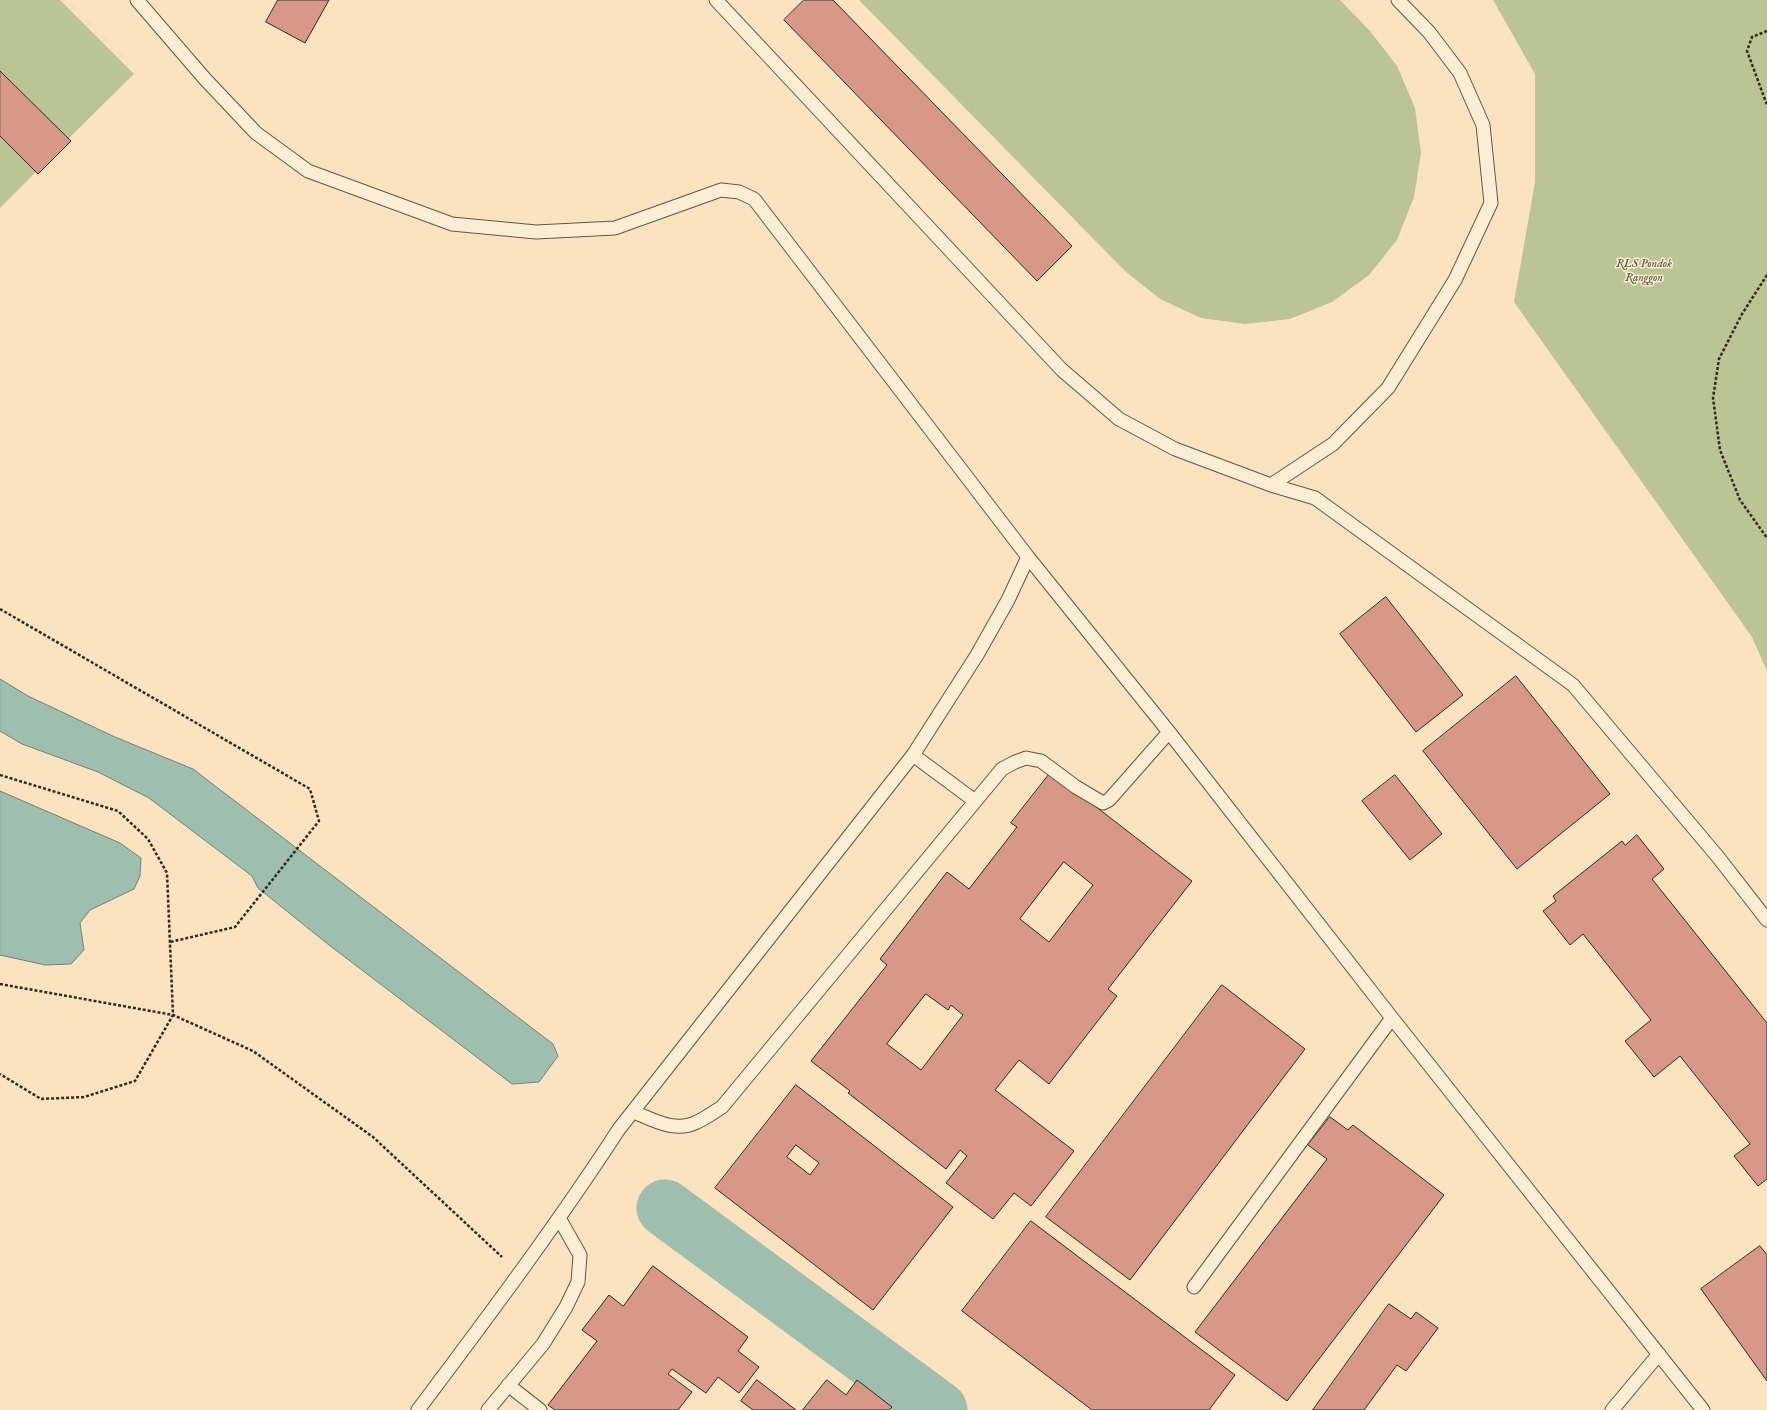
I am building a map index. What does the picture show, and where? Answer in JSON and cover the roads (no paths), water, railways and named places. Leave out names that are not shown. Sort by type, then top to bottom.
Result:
[{"type":"lane","points":[[137,0],[205,79],[256,133],[308,171],[452,224],[536,232],[615,228],[722,190],[739,192],[754,199],[1028,557],[1703,1410]]},
{"type":"lane","points":[[716,0],[1068,375],[1119,419],[1175,449],[1271,485],[1315,498],[1573,685],[1718,857],[1767,920]]},
{"type":"lane","points":[[1271,485],[1333,444],[1388,388],[1456,280],[1491,203],[1483,124],[1460,73],[1429,32],[1398,0]]},
{"type":"lane","points":[[418,1410],[559,1218],[618,1129],[634,1112],[913,755],[985,641],[1008,600],[1028,557]]},
{"type":"lane","points":[[634,1112],[662,1124],[679,1127],[696,1123],[722,1107],[1002,770],[1015,762],[1026,758],[1041,761],[1076,787],[1103,802],[1109,800],[1168,732]]},
{"type":"lane","points":[[913,755],[976,801]]},
{"type":"lane","points":[[1194,1287],[1392,1018]]},
{"type":"lane","points":[[488,1410],[546,1339],[566,1307],[578,1282],[580,1255],[559,1218]]},
{"type":"lane","points":[[1612,1410],[1659,1354]]},
{"type":"lane","points":[[508,1385],[540,1410]]},
{"type":"waterway","points":[[665,1208],[939,1410]]},
{"type":"park label","name":"RLS Pondok Ranggon","points":[[1644,272]]}]
